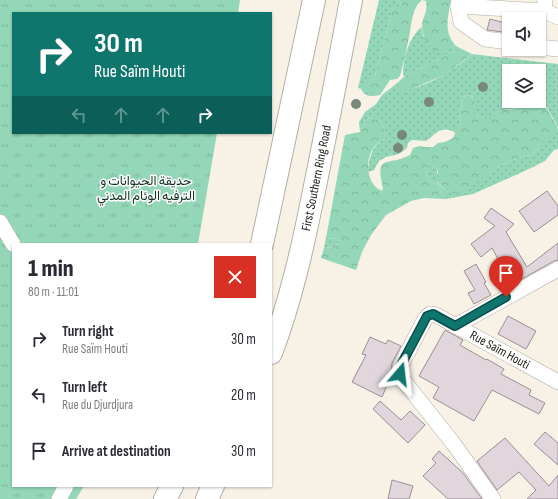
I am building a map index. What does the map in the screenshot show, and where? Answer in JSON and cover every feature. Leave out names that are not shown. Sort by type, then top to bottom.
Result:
[{"type":"highway","points":[[262,243],[314,0]]},
{"type":"highway","name":"First Southern Ring Road","points":[[272,350],[290,296],[319,169],[351,0]]},
{"type":"highway","points":[[319,169],[366,0]]},
{"type":"highway","points":[[165,499],[171,487]]},
{"type":"highway","points":[[207,499],[213,487]]},
{"type":"street","points":[[502,41],[485,38],[461,22],[459,3],[545,6],[558,17]]},
{"type":"street","points":[[546,48],[558,49]]},
{"type":"street","points":[[0,222],[12,243]]},
{"type":"street","points":[[455,326],[558,269]]},
{"type":"street","name":"Rue Saïm Houti","points":[[493,499],[453,444],[402,380],[400,367],[427,316],[433,314],[558,382]]},
{"type":"street","points":[[59,499],[65,487]]},
{"type":"green space","name":"حديقة الحيوانات و الترفيه الوئام المدني","points":[[0,0],[240,0],[238,12],[12,12],[12,134],[217,134],[198,243],[12,243],[12,487],[83,487],[76,499],[0,499]]},
{"type":"green space","points":[[379,0],[398,0],[402,4],[401,7],[393,7],[375,76],[361,89],[358,88]]},
{"type":"green space","points":[[398,0],[422,0],[418,4],[413,14],[400,76],[397,79],[390,80],[380,95],[369,96],[361,89],[375,76],[393,7],[401,6],[402,4]]},
{"type":"green space","points":[[422,0],[451,0],[448,30],[449,35],[456,46],[437,51],[427,42],[422,29],[426,11],[426,1]]},
{"type":"green space","points":[[421,27],[423,36],[448,48],[456,46],[460,48],[403,76],[407,50],[416,32]]},
{"type":"green space","points":[[460,48],[472,54],[446,74],[410,90],[404,92],[399,90],[396,84],[405,76]]},
{"type":"green space","points":[[472,54],[558,64],[558,127],[546,106],[546,64],[502,64],[502,108],[514,108],[492,113],[490,117],[485,119],[471,113],[474,98],[469,95],[463,97],[461,98],[462,106],[459,113],[461,120],[456,133],[446,129],[439,131],[426,141],[412,140],[408,143],[407,148],[399,154],[386,157],[379,161],[374,170],[368,172],[369,162],[374,148],[381,141],[386,139],[386,136],[381,122],[371,117],[365,121],[360,132],[359,122],[365,112],[376,104],[382,95],[396,84],[399,90],[418,87],[438,78]]},
{"type":"green space","points":[[467,95],[472,97],[475,102],[476,110],[471,113],[485,119],[497,110],[511,110],[516,108],[546,108],[557,125],[558,132],[541,143],[538,149],[530,155],[501,165],[474,185],[456,193],[449,193],[446,191],[436,180],[438,172],[437,169],[429,164],[426,174],[428,180],[436,184],[446,199],[424,198],[411,201],[386,215],[371,235],[362,252],[356,270],[321,258],[324,248],[334,247],[339,242],[338,239],[326,238],[345,135],[360,132],[365,121],[371,117],[381,122],[386,134],[386,139],[379,142],[370,155],[368,172],[375,186],[382,191],[383,188],[380,169],[385,162],[410,155],[413,148],[419,146],[433,147],[438,143],[445,142],[453,138],[461,120],[459,113],[462,106],[461,98]]},
{"type":"green space","points":[[558,131],[558,149],[554,150],[545,161],[473,194],[446,199],[436,184],[428,180],[426,174],[429,164],[437,169],[437,182],[446,191],[484,177],[501,165],[530,155],[538,149],[540,143]]},
{"type":"green space","points":[[326,238],[338,239],[339,242],[334,247],[324,248]]},
{"type":"building","points":[[490,19],[502,22],[502,32],[487,30]]},
{"type":"building","points":[[547,191],[558,206],[558,215],[534,232],[519,211]]},
{"type":"building","points":[[491,208],[514,224],[506,232],[527,267],[558,243],[558,260],[520,280],[510,266],[504,270],[492,248],[481,257],[471,244],[495,226],[484,218]]},
{"type":"building","points":[[476,264],[491,295],[474,304],[468,293],[475,290],[464,271]]},
{"type":"building","points":[[508,316],[536,331],[526,349],[498,334]]},
{"type":"building","points":[[445,330],[463,340],[460,345],[504,369],[501,374],[531,390],[529,395],[545,403],[539,414],[492,390],[474,421],[433,398],[439,387],[419,376]]},
{"type":"building","points":[[370,337],[386,344],[388,340],[401,346],[392,363],[391,376],[382,397],[352,382],[366,355],[362,354]]},
{"type":"building","points":[[380,401],[401,420],[410,411],[425,425],[408,443],[373,409]]},
{"type":"building","points":[[545,432],[558,443],[558,465],[534,444]]},
{"type":"building","points":[[505,438],[549,486],[558,475],[558,499],[527,499],[536,490],[519,472],[497,490],[477,461]]},
{"type":"building","points":[[439,451],[463,473],[482,499],[448,499],[423,476],[436,463],[432,459]]},
{"type":"building","points":[[392,480],[413,486],[409,499],[388,499]]},
{"type":"route","points":[[400,374],[400,367],[427,316],[430,314],[436,315],[455,326],[506,297]]}]
